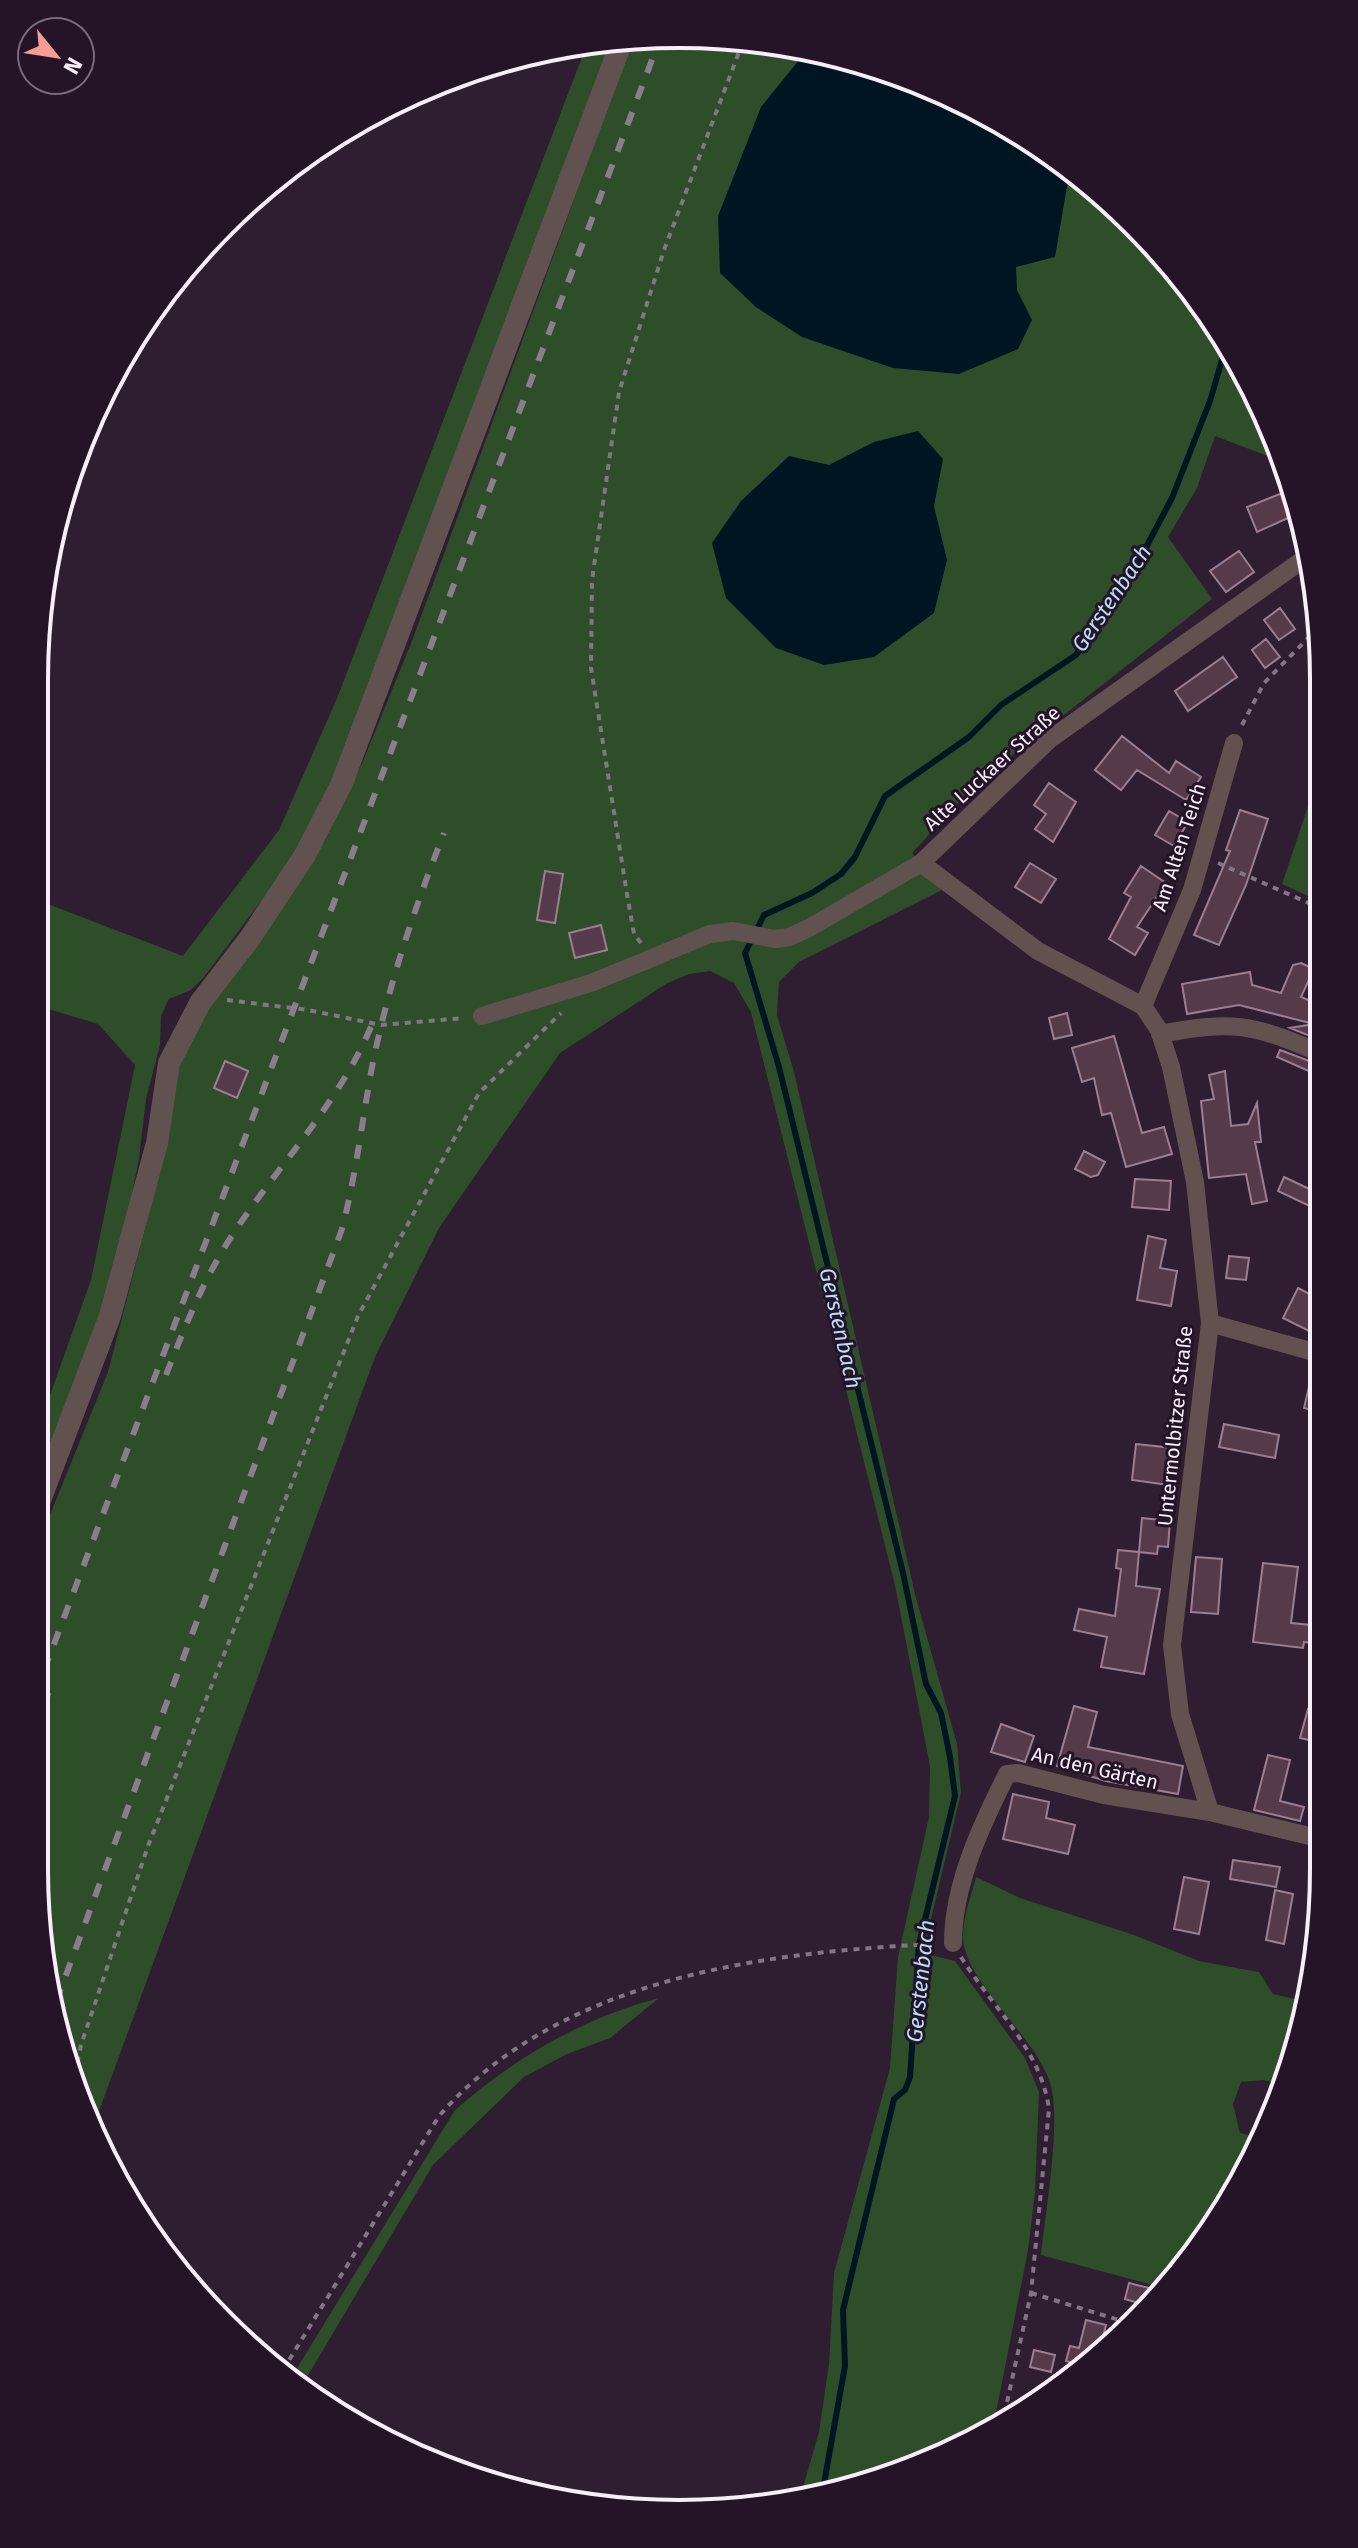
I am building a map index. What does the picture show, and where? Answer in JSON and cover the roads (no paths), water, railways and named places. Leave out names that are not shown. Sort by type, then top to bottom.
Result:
[{"type":"street","points":[[48,1479],[110,1316],[157,1143],[169,1063],[205,997],[250,938],[305,855],[342,783],[368,721],[618,51]]},
{"type":"street","name":"Alte Luckaer Straße","points":[[482,1016],[591,983],[710,934],[733,931],[775,939],[789,937],[809,928],[921,863],[1049,740],[1299,562]]},
{"type":"street","name":"Am Alten Teich","points":[[1143,1006],[1192,890],[1234,743]]},
{"type":"street","points":[[921,863],[1038,951],[1143,1006]]},
{"type":"street","name":"Untermolbitzer Straße","points":[[1143,1006],[1160,1034],[1171,1067],[1195,1182],[1210,1323],[1172,1645],[1180,1714],[1210,1812]]},
{"type":"street","points":[[1160,1034],[1226,1025],[1253,1026],[1310,1049]]},
{"type":"street","points":[[1210,1323],[1310,1351]]},
{"type":"street","name":"An den Gärten","points":[[953,1943],[953,1912],[978,1834],[1007,1774],[1018,1773],[1148,1803],[1210,1812]]},
{"type":"street","points":[[1210,1812],[1310,1836]]},
{"type":"water","points":[[802,60],[882,81],[958,113],[1030,154],[1068,182],[1055,257],[1016,267],[1017,290],[1032,320],[1018,349],[959,374],[893,368],[802,337],[756,307],[720,273],[718,216],[761,107]]},
{"type":"water","points":[[918,431],[943,459],[934,506],[947,560],[934,613],[874,657],[824,665],[776,648],[726,598],[712,543],[741,501],[789,456],[829,465],[874,442]]},
{"type":"waterway","name":"Gerstenbach","points":[[824,2482],[845,2366],[843,2310],[894,2099],[905,2090],[910,2077],[919,1944],[955,1796],[941,1713],[926,1684],[903,1573],[779,1067],[745,953],[764,915],[812,893],[841,874],[855,857],[885,796],[969,737],[1001,705],[1076,655],[1143,553],[1172,498],[1210,401],[1222,359]]},
{"type":"railway","points":[[48,1660],[656,49]]},
{"type":"railway","points":[[60,1991],[342,1229],[386,1007],[412,920],[444,833]]},
{"type":"railway","points":[[166,1375],[197,1299],[226,1245],[331,1099],[363,1044],[376,1014]]},
{"type":"railway","points":[[48,1694],[52,1683]]}]
